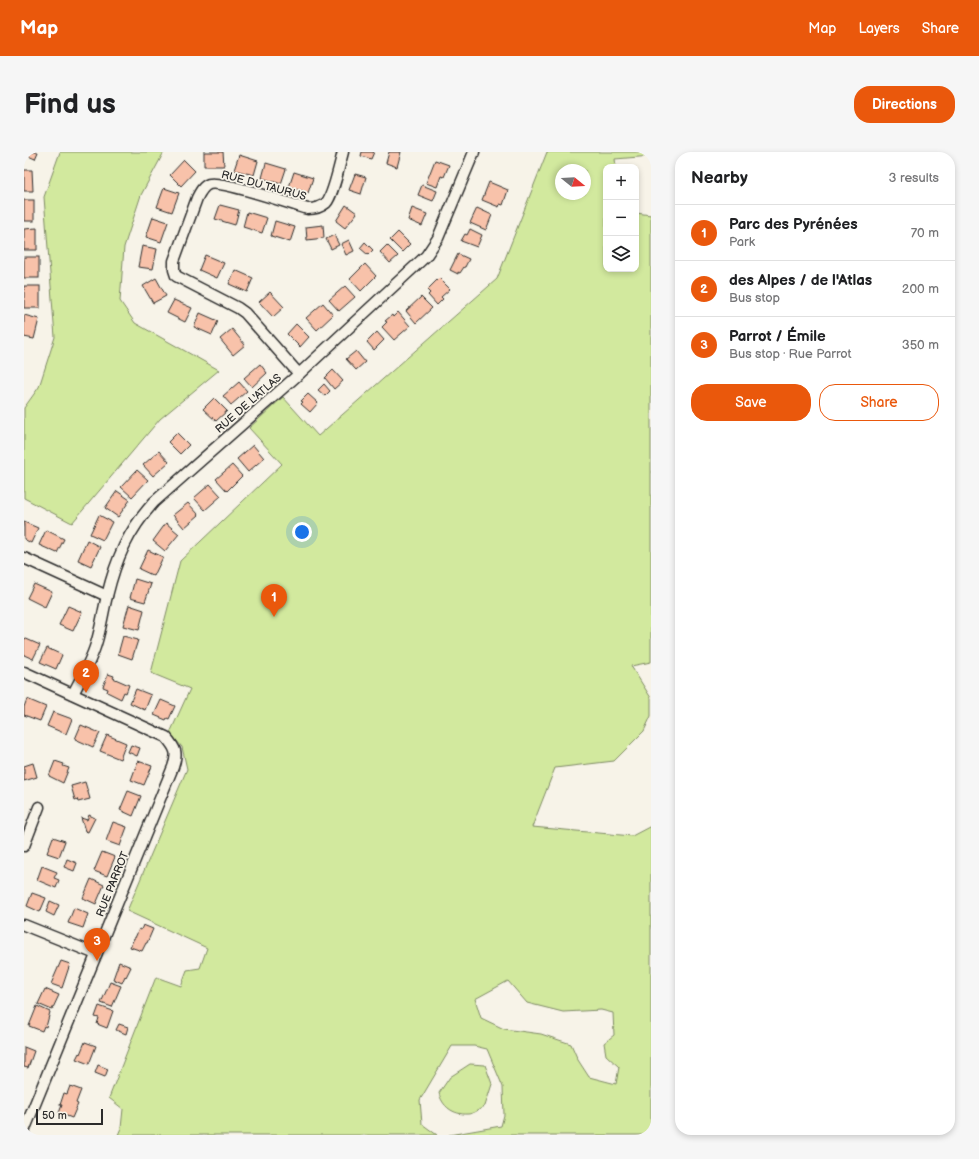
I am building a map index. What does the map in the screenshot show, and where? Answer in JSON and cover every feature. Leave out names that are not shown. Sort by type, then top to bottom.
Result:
[{"type":"street","name":"RUE DU TAURUS","points":[[299,374],[245,313],[176,276],[174,261],[202,189],[209,184],[226,185],[308,209],[320,208],[329,200],[343,152]]},
{"type":"street","name":"RUE DE L'ATLAS","points":[[74,694],[97,643],[107,596],[120,553],[144,514],[154,502],[299,374],[426,256],[438,238],[474,152]]},
{"type":"street","points":[[24,558],[107,596]]},
{"type":"street","points":[[24,672],[74,694]]},
{"type":"street","name":"RUE PARROT","points":[[24,1131],[177,756],[173,745],[166,737],[74,694]]},
{"type":"street","points":[[24,846],[39,807]]},
{"type":"street","points":[[24,924],[96,954]]},
{"type":"green space","points":[[60,152],[164,152],[141,195],[124,247],[120,301],[135,323],[219,370],[160,419],[72,523],[24,498],[24,408],[39,387],[55,337],[44,197]]},
{"type":"green space","points":[[547,152],[651,152],[651,156],[615,159],[616,164],[603,164],[603,272],[639,272],[639,213],[651,215],[651,662],[631,666],[651,698],[651,716],[644,731],[614,761],[555,768],[532,827],[632,836],[651,826],[651,1135],[449,1135],[501,1126],[504,1115],[503,1087],[487,1049],[474,1046],[452,1046],[420,1100],[422,1124],[437,1135],[118,1135],[121,1128],[123,1109],[109,1098],[156,977],[181,986],[187,970],[200,968],[207,948],[127,911],[187,769],[182,747],[170,733],[190,689],[151,673],[180,561],[282,464],[249,428],[283,397],[318,436],[497,279]],"holes":[[[508,981],[527,1003],[563,1012],[601,1010],[613,1013],[614,1035],[604,1043],[606,1055],[619,1067],[616,1084],[589,1077],[578,1060],[571,1044],[541,1034],[504,1029],[481,1018],[475,999]]]},
{"type":"green space","points":[[470,1064],[485,1065],[492,1084],[485,1106],[470,1114],[463,1114],[449,1109],[440,1098],[439,1093],[450,1077]]},
{"type":"building","points":[[24,152],[38,152],[35,159],[24,154]]},
{"type":"building","points":[[204,152],[223,152],[224,166],[204,166]]},
{"type":"building","points":[[362,152],[374,152],[371,159],[361,156]]},
{"type":"building","points":[[389,152],[401,152],[397,167],[386,163]]},
{"type":"building","points":[[239,155],[258,161],[254,175],[234,170]]},
{"type":"building","points":[[184,160],[195,171],[181,186],[170,175]]},
{"type":"building","points":[[435,160],[449,165],[444,177],[441,176],[437,187],[426,183]]},
{"type":"building","points":[[266,163],[286,169],[281,184],[262,178]]},
{"type":"building","points":[[24,170],[32,170],[33,191],[24,191]]},
{"type":"building","points":[[294,172],[313,178],[308,193],[289,187]]},
{"type":"building","points":[[355,174],[366,177],[361,194],[349,190]]},
{"type":"building","points":[[489,182],[508,190],[503,205],[500,204],[499,207],[482,200]]},
{"type":"building","points":[[422,185],[437,191],[433,201],[418,195]]},
{"type":"building","points":[[164,188],[179,193],[172,212],[157,207]]},
{"type":"building","points":[[24,200],[34,200],[34,221],[24,221]]},
{"type":"building","points":[[220,205],[239,210],[235,225],[215,219]]},
{"type":"building","points":[[346,205],[357,213],[345,228],[336,221]]},
{"type":"building","points":[[412,208],[427,214],[422,226],[408,220]]},
{"type":"building","points":[[477,208],[492,215],[486,230],[470,223]]},
{"type":"building","points":[[247,212],[267,218],[262,233],[243,227]]},
{"type":"building","points":[[153,217],[168,222],[161,242],[146,237]]},
{"type":"building","points":[[275,221],[295,227],[290,242],[271,236]]},
{"type":"building","points":[[323,225],[324,238],[307,240],[306,227]]},
{"type":"building","points":[[37,228],[37,250],[24,250],[24,229]]},
{"type":"building","points":[[470,229],[482,235],[477,247],[461,241]]},
{"type":"building","points":[[398,232],[410,244],[402,252],[390,240]]},
{"type":"building","points":[[334,235],[339,245],[331,249],[326,239]]},
{"type":"building","points":[[349,240],[354,251],[346,255],[341,244]]},
{"type":"building","points":[[365,242],[373,250],[368,255],[360,248]]},
{"type":"building","points":[[387,245],[398,256],[390,263],[380,252]]},
{"type":"building","points":[[142,246],[157,249],[153,269],[138,267]]},
{"type":"building","points":[[458,254],[469,259],[465,267],[460,273],[458,272],[458,274],[450,270]]},
{"type":"building","points":[[205,255],[224,263],[217,278],[199,270]]},
{"type":"building","points":[[24,257],[39,257],[39,278],[24,278]]},
{"type":"building","points":[[365,264],[376,276],[361,291],[350,279]]},
{"type":"building","points":[[235,270],[253,278],[247,292],[229,284]]},
{"type":"building","points":[[156,278],[166,296],[153,303],[143,286]]},
{"type":"building","points":[[439,278],[450,289],[441,297],[443,299],[437,305],[428,295],[430,293],[427,290]]},
{"type":"building","points":[[24,286],[40,286],[40,308],[24,308]]},
{"type":"building","points":[[345,286],[355,297],[339,311],[329,300]]},
{"type":"building","points":[[270,292],[284,307],[273,317],[259,302]]},
{"type":"building","points":[[421,297],[432,308],[416,323],[406,311]]},
{"type":"building","points":[[174,300],[192,308],[185,322],[167,313]]},
{"type":"building","points":[[323,303],[333,315],[317,330],[306,318]]},
{"type":"building","points":[[398,312],[410,326],[394,340],[382,327],[387,322],[385,321],[392,315],[393,317]]},
{"type":"building","points":[[200,313],[218,321],[212,335],[194,327]]},
{"type":"building","points":[[24,315],[39,319],[34,339],[24,337]]},
{"type":"building","points":[[296,324],[309,337],[300,347],[287,334]]},
{"type":"building","points":[[232,329],[245,345],[233,355],[220,339]]},
{"type":"building","points":[[377,332],[384,340],[374,350],[367,342]]},
{"type":"building","points":[[356,351],[365,362],[356,370],[346,359]]},
{"type":"building","points":[[260,364],[267,373],[252,387],[244,378]]},
{"type":"building","points":[[333,370],[343,381],[334,389],[325,378]]},
{"type":"building","points":[[239,382],[247,391],[231,405],[223,396]]},
{"type":"building","points":[[324,384],[330,391],[325,396],[318,390]]},
{"type":"building","points":[[308,394],[318,403],[310,412],[301,404],[303,402],[301,401]]},
{"type":"building","points":[[214,398],[227,411],[216,421],[203,409]]},
{"type":"building","points":[[177,433],[189,445],[180,454],[168,442]]},
{"type":"building","points":[[253,445],[264,458],[248,472],[237,459]]},
{"type":"building","points":[[159,451],[169,462],[153,476],[143,465]]},
{"type":"building","points":[[232,465],[242,476],[227,491],[216,479]]},
{"type":"building","points":[[137,470],[148,480],[132,497],[121,487]]},
{"type":"building","points":[[210,484],[221,496],[205,510],[194,498]]},
{"type":"building","points":[[117,491],[130,500],[118,517],[105,508]]},
{"type":"building","points":[[188,503],[199,515],[184,528],[173,515]]},
{"type":"building","points":[[99,515],[112,522],[103,540],[90,534]]},
{"type":"building","points":[[24,522],[38,528],[31,543],[24,539]]},
{"type":"building","points":[[166,523],[179,534],[165,551],[153,541]]},
{"type":"building","points":[[46,530],[64,539],[57,553],[39,545]]},
{"type":"building","points":[[87,540],[100,547],[91,566],[78,560]]},
{"type":"building","points":[[148,550],[163,557],[154,576],[139,569]]},
{"type":"building","points":[[135,579],[151,584],[145,602],[130,598]]},
{"type":"building","points":[[34,584],[52,592],[45,607],[27,598]]},
{"type":"building","points":[[129,605],[144,610],[139,630],[123,626]]},
{"type":"building","points":[[68,606],[82,612],[73,631],[59,625]]},
{"type":"building","points":[[123,636],[138,640],[132,659],[118,654]]},
{"type":"building","points":[[24,638],[40,645],[33,659],[24,655]]},
{"type":"building","points":[[47,648],[62,655],[56,669],[40,662]]},
{"type":"building","points":[[108,674],[114,676],[113,678],[129,685],[126,693],[124,692],[121,699],[107,692],[108,689],[103,687]]},
{"type":"building","points":[[136,689],[151,695],[145,710],[130,703]]},
{"type":"building","points":[[27,699],[46,707],[40,721],[24,715],[24,707]]},
{"type":"building","points":[[161,700],[175,706],[169,719],[167,718],[166,720],[154,715]]},
{"type":"building","points":[[53,712],[72,719],[66,734],[47,726]]},
{"type":"building","points":[[81,725],[100,733],[93,747],[75,739]]},
{"type":"building","points":[[107,735],[126,743],[120,759],[100,751]]},
{"type":"building","points":[[131,745],[140,748],[137,756],[128,752]]},
{"type":"building","points":[[55,761],[64,764],[63,766],[69,768],[63,783],[49,776]]},
{"type":"building","points":[[138,761],[152,766],[144,785],[131,780]]},
{"type":"building","points":[[33,763],[37,777],[24,781],[24,766]]},
{"type":"building","points":[[85,782],[90,799],[78,802],[77,799],[75,800],[71,786]]},
{"type":"building","points":[[128,791],[141,796],[133,816],[120,810]]},
{"type":"building","points":[[89,815],[95,818],[88,832],[85,831],[81,818],[87,820]]},
{"type":"building","points":[[113,822],[127,827],[120,846],[106,841]]},
{"type":"building","points":[[53,837],[65,841],[59,857],[47,853]]},
{"type":"building","points":[[102,852],[115,857],[107,876],[94,871]]},
{"type":"building","points":[[67,859],[77,863],[74,871],[64,867]]},
{"type":"building","points":[[42,866],[57,872],[54,878],[59,880],[56,888],[37,880]]},
{"type":"building","points":[[91,879],[104,885],[96,904],[83,898]]},
{"type":"building","points":[[32,893],[46,898],[40,912],[27,906]]},
{"type":"building","points":[[50,901],[59,905],[54,916],[46,912]]},
{"type":"building","points":[[74,908],[88,914],[83,928],[68,923]]},
{"type":"building","points":[[143,925],[153,929],[142,951],[130,947],[139,929],[141,930]]},
{"type":"building","points":[[61,961],[70,964],[62,988],[51,984]]},
{"type":"building","points":[[119,962],[131,967],[122,983],[113,979]]},
{"type":"building","points":[[110,982],[121,986],[112,1007],[101,1003]]},
{"type":"building","points":[[45,989],[59,995],[52,1010],[38,1004]]},
{"type":"building","points":[[37,1006],[50,1012],[46,1027],[44,1026],[42,1031],[29,1026]]},
{"type":"building","points":[[99,1006],[113,1011],[107,1028],[97,1024],[99,1018],[95,1017]]},
{"type":"building","points":[[119,1024],[128,1027],[126,1034],[116,1030]]},
{"type":"building","points":[[85,1042],[96,1046],[89,1064],[76,1059]]},
{"type":"building","points":[[24,1047],[34,1051],[28,1068],[24,1067]]},
{"type":"building","points":[[98,1065],[108,1069],[105,1077],[95,1073]]},
{"type":"building","points":[[70,1086],[81,1090],[76,1103],[78,1104],[72,1118],[59,1113],[64,1093],[67,1094]]},
{"type":"place","name":"Parc des Pyrénées","points":[[274,617]]},
{"type":"place","name":"des Alpes / de l'Atlas","points":[[86,693]]},
{"type":"place","name":"Parrot / Émile","points":[[97,961]]}]
